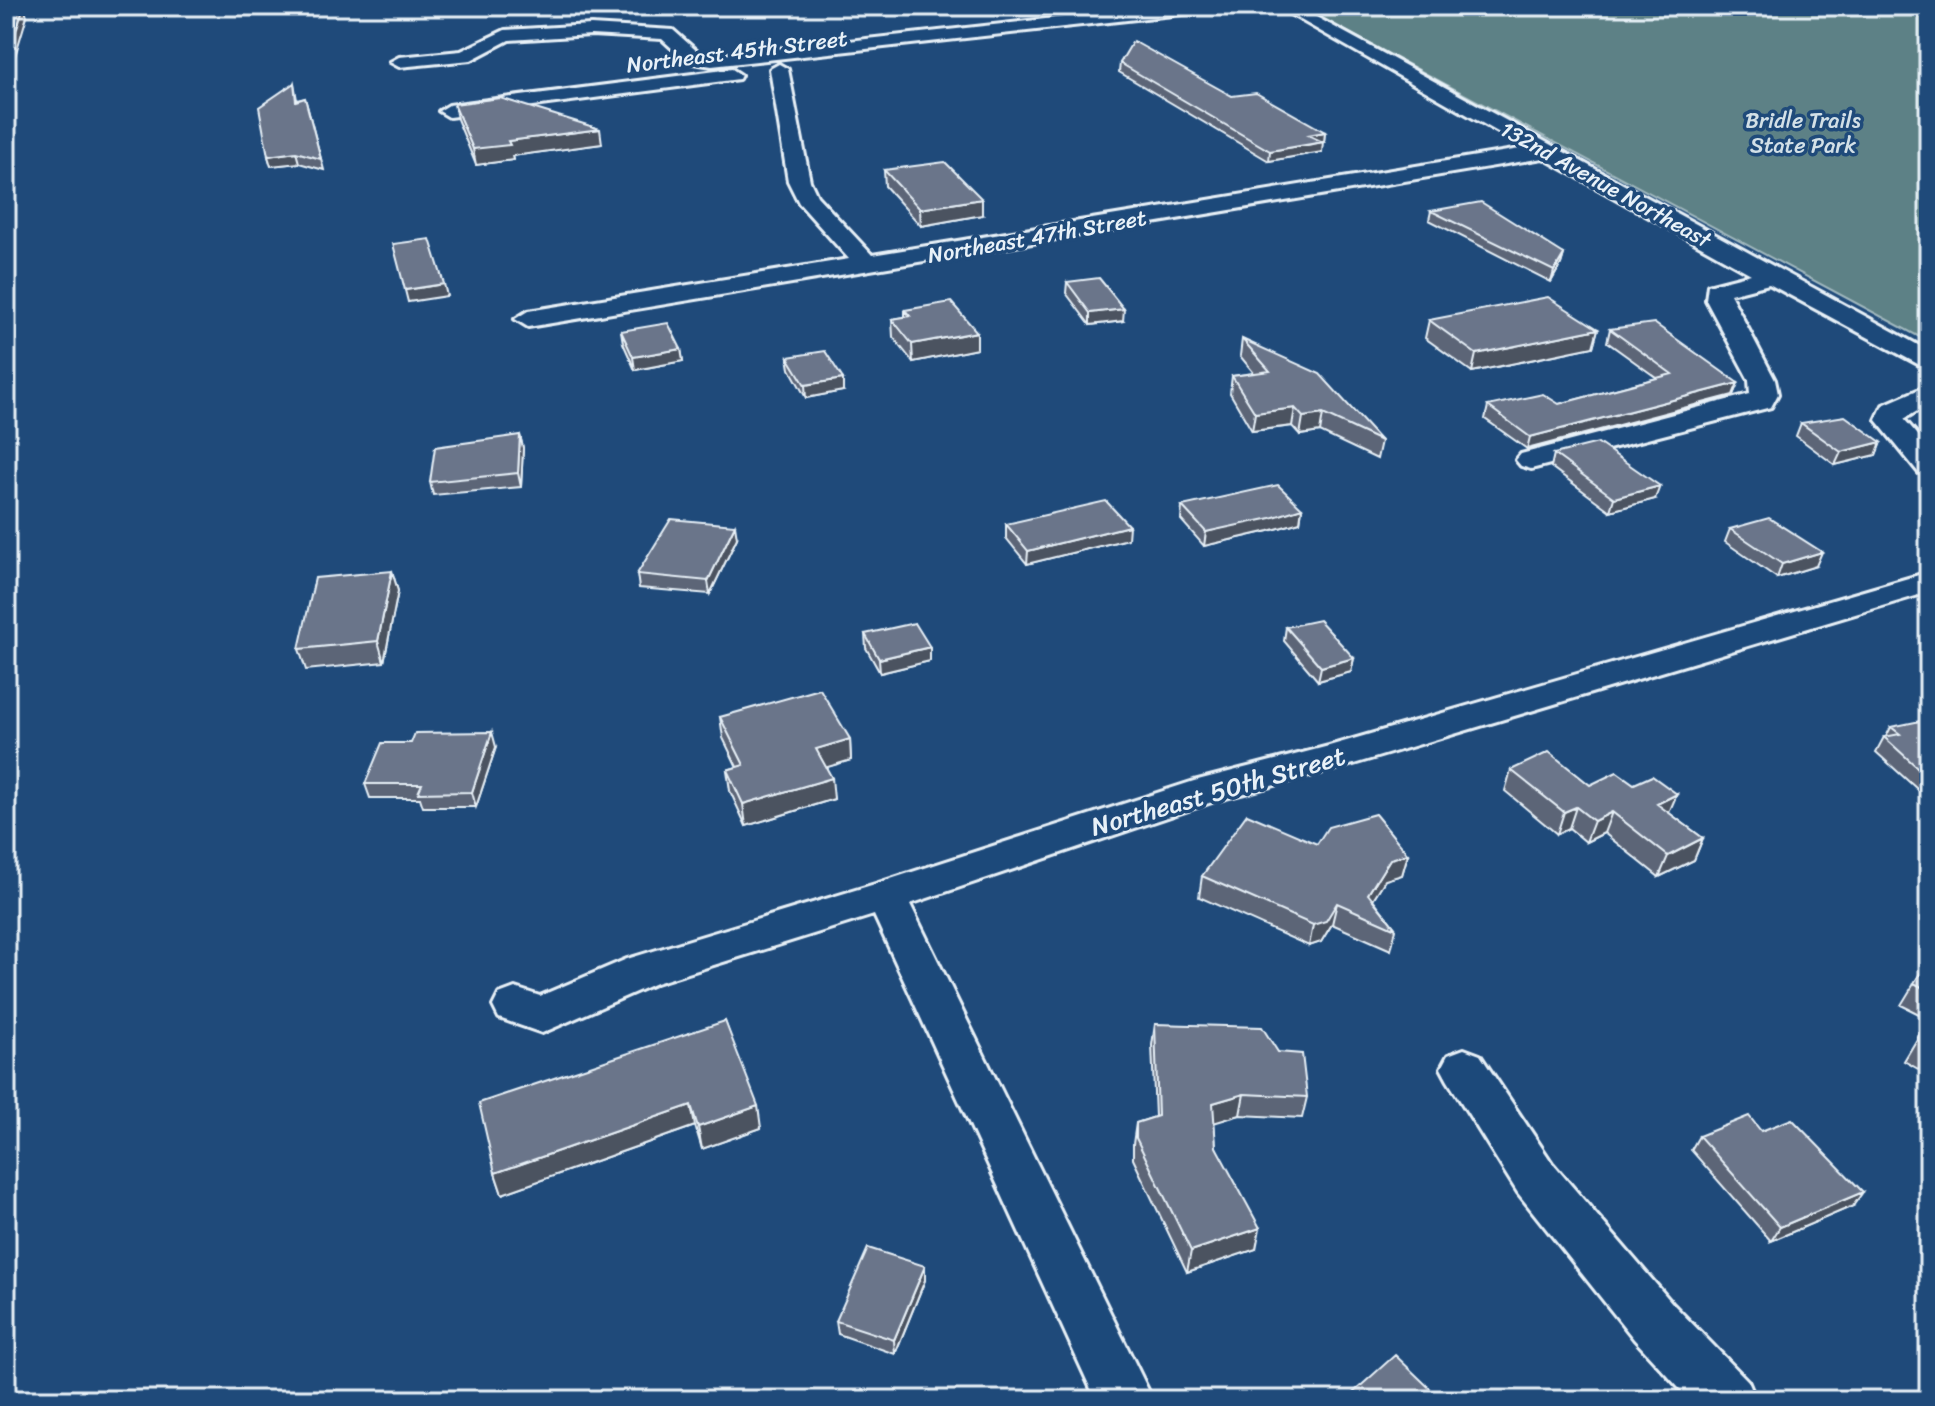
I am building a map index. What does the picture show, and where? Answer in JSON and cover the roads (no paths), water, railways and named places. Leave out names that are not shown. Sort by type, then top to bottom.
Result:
[{"type":"street","points":[[399,62],[465,56],[505,35],[591,30],[667,34],[693,58],[712,61],[1209,6]]},
{"type":"street","name":"132nd Avenue Northeast","points":[[1284,6],[1929,362]]},
{"type":"street","name":"Northeast 45th Street","points":[[449,111],[1031,40]]},
{"type":"street","points":[[779,69],[799,181],[807,198],[867,264]]},
{"type":"street","name":"Northeast 47th Street","points":[[528,319],[1546,151]]},
{"type":"street","points":[[1531,460],[1761,401],[1764,394],[1762,380],[1718,300],[1717,290],[1771,276]]},
{"type":"street","points":[[1929,393],[1893,411],[1890,420],[1929,467]]},
{"type":"street","name":"Northeast 50th Street","points":[[515,1006],[542,1015],[642,971],[886,896],[1208,790],[1349,753],[1929,582]]},
{"type":"street","points":[[886,896],[1125,1400]]},
{"type":"street","points":[[1464,1068],[1535,1178],[1653,1321],[1728,1400]]},
{"type":"park label","name":"Bridle Trails State Park","points":[[1803,132]]}]
